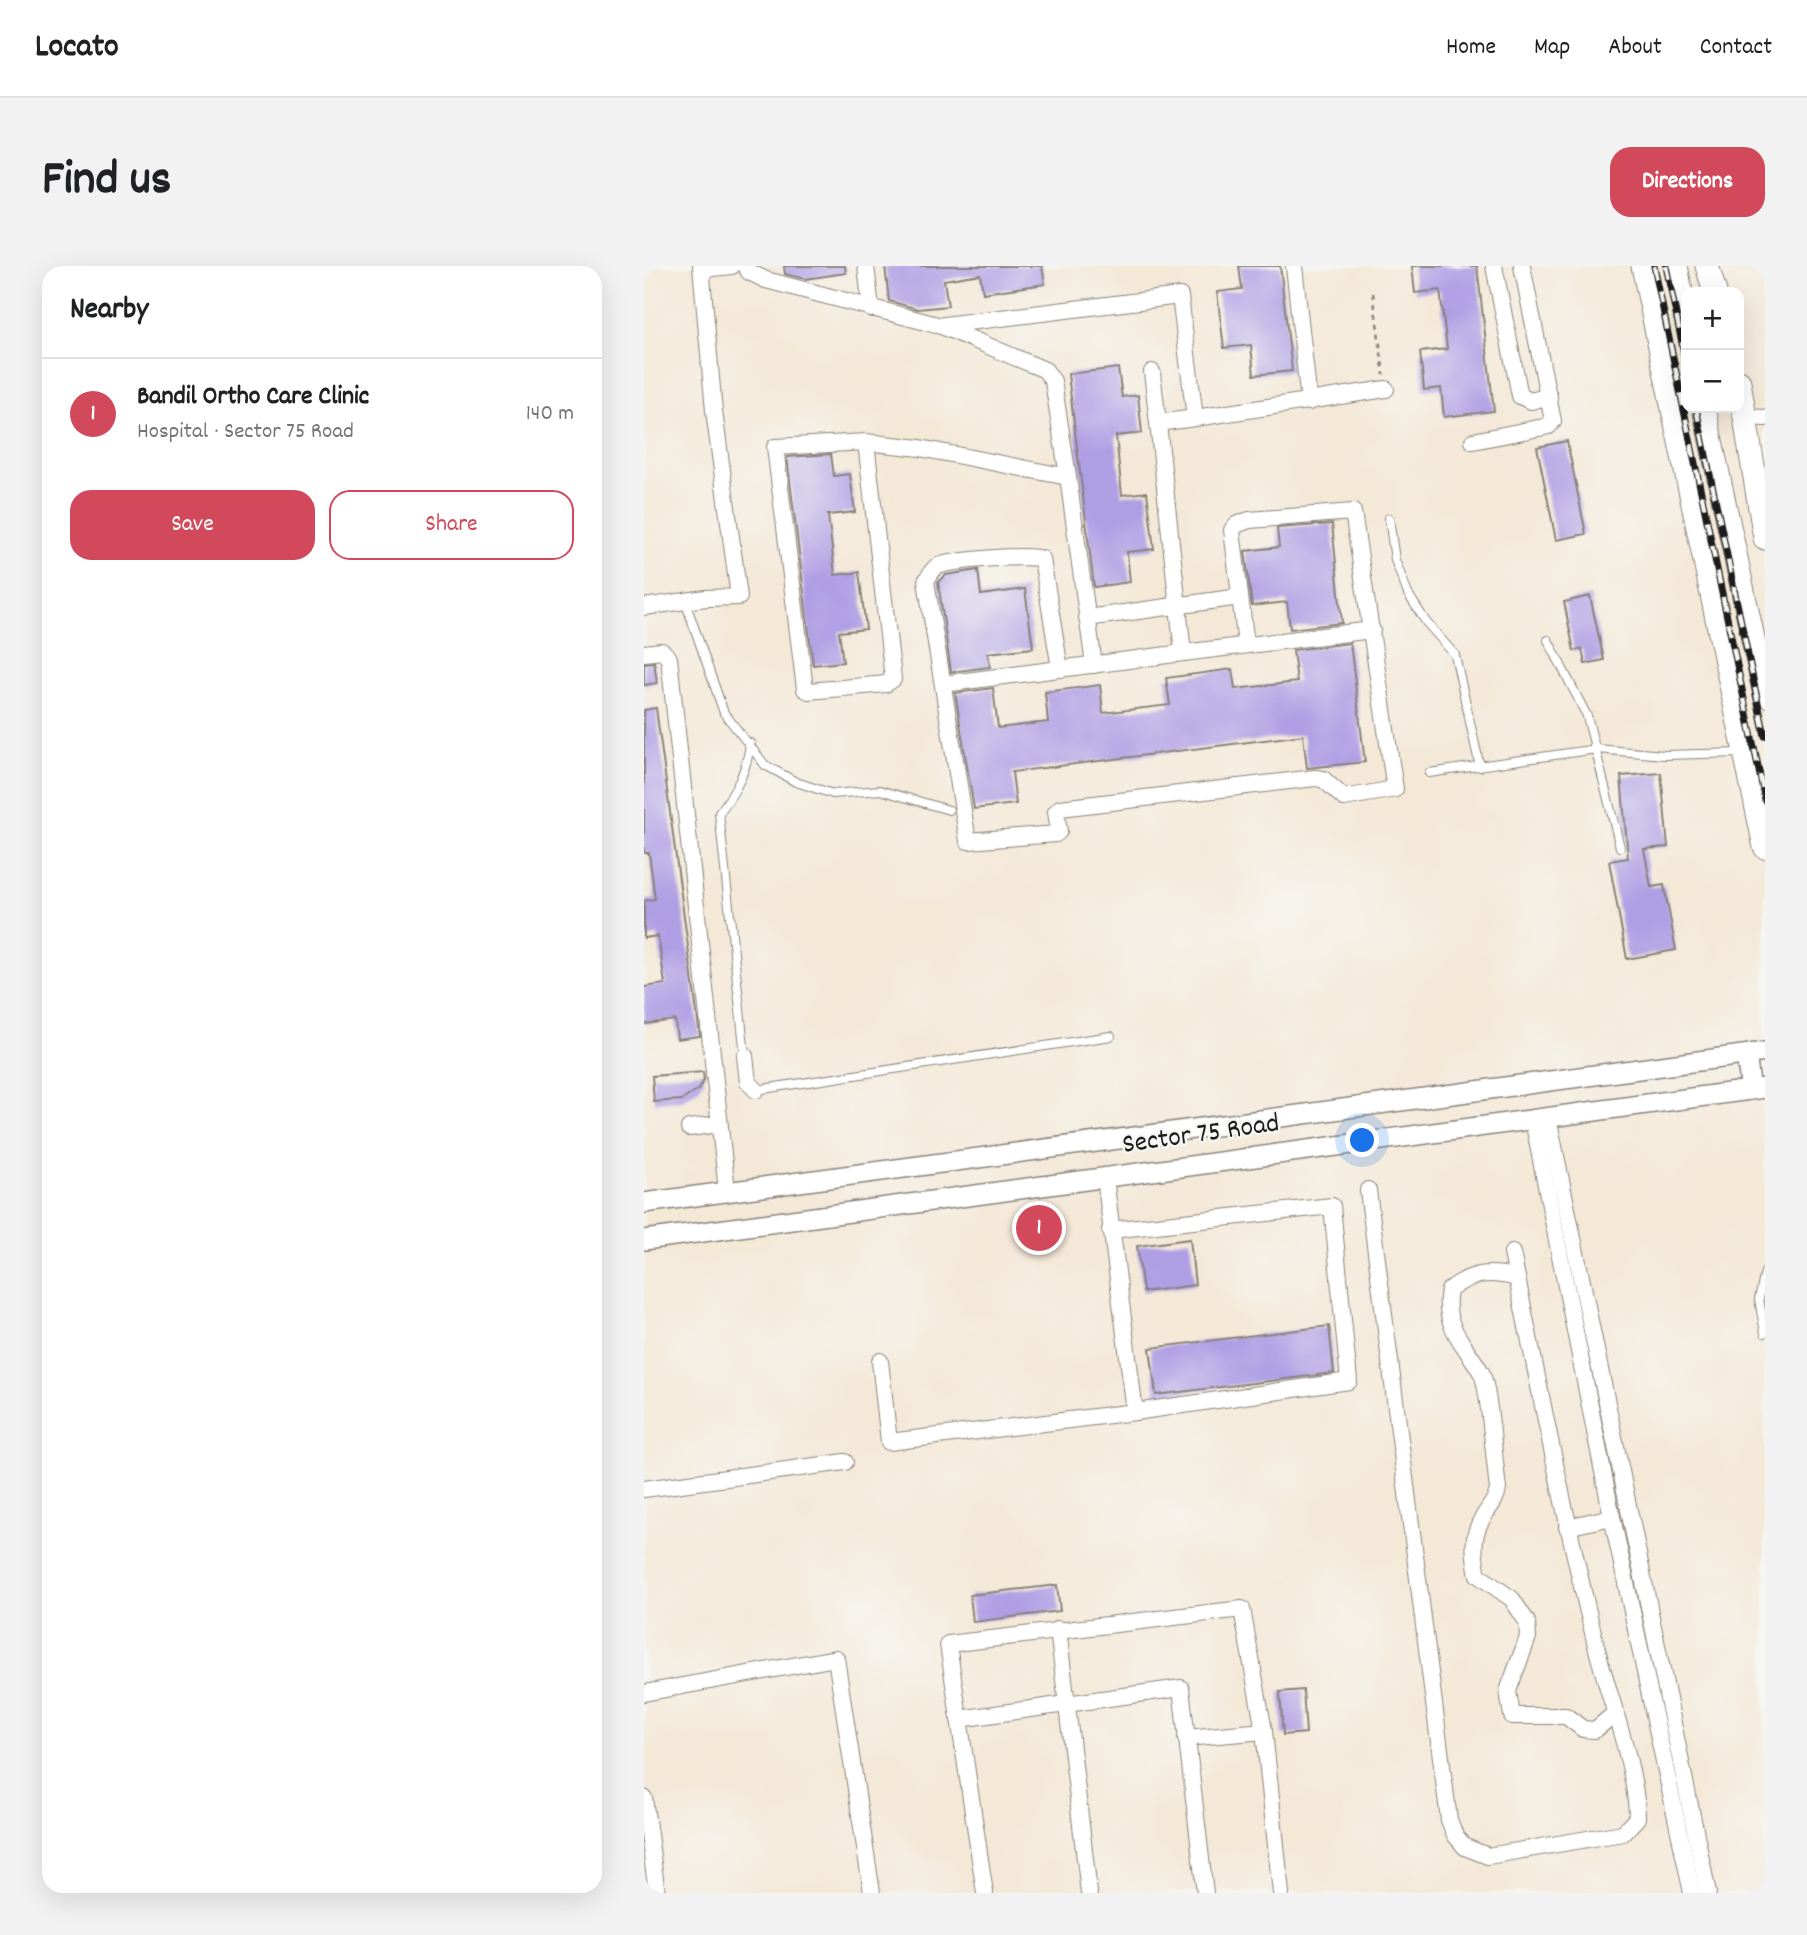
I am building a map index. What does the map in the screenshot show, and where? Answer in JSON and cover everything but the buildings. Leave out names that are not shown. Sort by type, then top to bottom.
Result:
[{"type":"main road","points":[[1643,266],[1677,382]]},
{"type":"main road","points":[[1676,266],[1681,292]]},
{"type":"main road","points":[[1707,266],[1714,287]]},
{"type":"main road","points":[[1744,393],[1755,417],[1765,538]]},
{"type":"main road","points":[[1685,413],[1745,753],[1765,847]]},
{"type":"main road","points":[[1705,413],[1765,695]]},
{"type":"street","points":[[644,607],[738,597],[714,411],[701,267],[732,266]]},
{"type":"street","points":[[747,266],[749,272],[766,280],[941,326],[989,344],[1051,375],[1094,665]]},
{"type":"street","points":[[866,266],[871,309]]},
{"type":"street","points":[[1294,266],[1308,401]]},
{"type":"street","points":[[1494,266],[1520,396],[1531,401],[1549,396]]},
{"type":"street","points":[[1473,441],[1549,426],[1553,417],[1522,266]]},
{"type":"street","points":[[941,326],[1180,296],[1195,418]]},
{"type":"street","points":[[1152,372],[1183,653]]},
{"type":"street","points":[[1158,423],[1386,389]]},
{"type":"street","points":[[866,442],[893,679],[886,684],[808,691],[805,689],[791,591],[774,449],[778,446],[866,442],[920,448],[1068,477]]},
{"type":"street","points":[[1060,669],[1042,559],[1028,557],[943,565],[936,568],[926,581],[968,841],[1056,834],[1059,831],[1056,812],[1060,808],[1315,778],[1322,779],[1344,798],[1395,789],[1356,517],[1350,511],[1249,520],[1236,525],[1232,530],[1246,645]]},
{"type":"street","points":[[1087,618],[1240,597]]},
{"type":"street","points":[[943,684],[1372,630]]},
{"type":"street","points":[[644,653],[662,651],[669,658],[727,1192]]},
{"type":"street","points":[[1756,1053],[1758,1089]]},
{"type":"street","name":"Sector 75 Road","points":[[644,1203],[1756,1053]]},
{"type":"street","points":[[745,1056],[748,1082],[755,1090]]},
{"type":"street","name":"Sector 75 Road","points":[[644,1240],[1758,1089]]},
{"type":"street","points":[[1541,1118],[1612,1517],[1692,1893]]},
{"type":"street","points":[[1541,1118],[1709,1893]]},
{"type":"street","points":[[689,1128],[719,1124]]},
{"type":"street","points":[[1105,1178],[1135,1412]]},
{"type":"street","points":[[1368,1190],[1449,1820],[1455,1835],[1465,1847],[1488,1856],[1623,1833],[1637,1818],[1637,1796],[1567,1527],[1512,1253]]},
{"type":"street","points":[[880,1361],[889,1442],[1135,1412],[1349,1381],[1332,1206],[1110,1230]]},
{"type":"street","points":[[1517,1278],[1490,1272],[1464,1278],[1449,1290],[1446,1306],[1452,1331],[1483,1374],[1498,1489],[1497,1499],[1482,1518],[1475,1534],[1474,1553],[1478,1575],[1512,1599],[1527,1622],[1528,1637],[1508,1691],[1512,1716],[1566,1716],[1583,1729],[1595,1730],[1614,1714]]},
{"type":"street","points":[[644,1489],[845,1462]]},
{"type":"street","points":[[1567,1527],[1612,1517]]},
{"type":"street","points":[[985,1893],[948,1644],[1242,1609],[1264,1731],[1281,1893]]},
{"type":"street","points":[[1058,1629],[1089,1893]]},
{"type":"street","points":[[644,1693],[836,1658],[872,1893]]},
{"type":"street","points":[[959,1719],[1181,1688],[1205,1893]]},
{"type":"street","points":[[1186,1738],[1264,1731]]},
{"type":"street","points":[[644,1798],[657,1893]]},
{"type":"lane","points":[[1389,518],[1395,560],[1408,594],[1426,622],[1455,655],[1480,767]]},
{"type":"lane","points":[[685,601],[724,713],[765,765],[796,782],[833,794],[880,790],[949,810]]},
{"type":"lane","points":[[1548,640],[1587,716],[1620,847]]},
{"type":"lane","points":[[745,1056],[719,813],[734,794],[748,762],[750,743]]},
{"type":"lane","points":[[1429,773],[1597,749],[1664,755],[1745,753]]},
{"type":"lane","points":[[755,1090],[1111,1036]]},
{"type":"lane","points":[[1765,1272],[1759,1299],[1765,1333]]},
{"type":"path","points":[[1373,293],[1386,389]]},
{"type":"railway","points":[[1654,266],[1765,800]]},
{"type":"railway","points":[[1666,266],[1684,350]]},
{"type":"railway","points":[[1697,413],[1765,736]]},
{"type":"place","name":"Bandil Ortho Care Clinic","points":[[1039,1228]]}]
